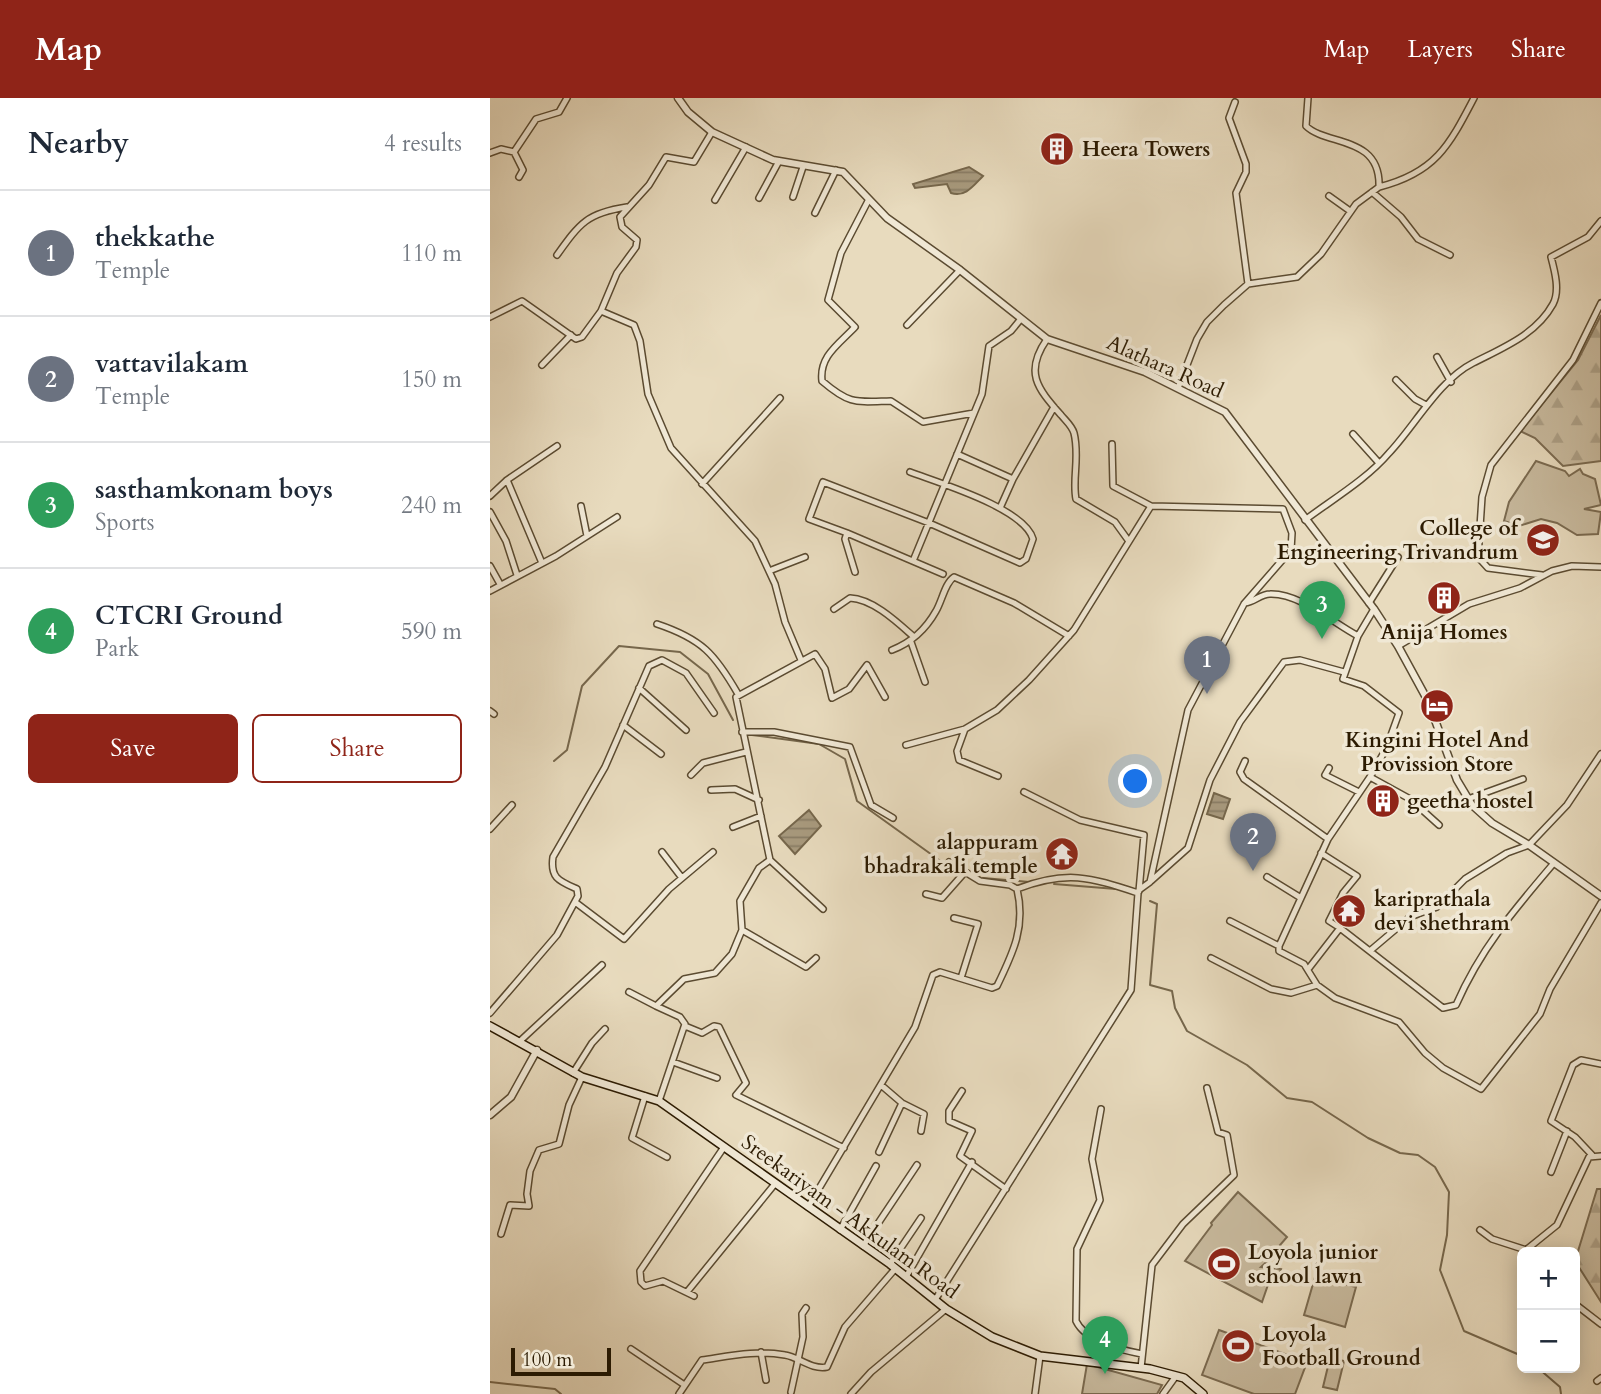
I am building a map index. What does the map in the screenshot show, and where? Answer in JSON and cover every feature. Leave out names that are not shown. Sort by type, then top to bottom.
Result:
[{"type":"main road","name":"Sreekariyam - Akkulam Road","points":[[490,1026],[582,1077],[659,1101],[892,1266],[946,1309],[992,1337],[1040,1356],[1141,1368],[1176,1376],[1196,1386],[1203,1394]]},
{"type":"street","points":[[514,152],[536,118],[559,112],[567,98]]},
{"type":"street","points":[[678,98],[688,112],[712,132],[778,163],[836,170],[815,213]]},
{"type":"street","points":[[1308,98],[1306,126],[1349,142],[1362,151],[1377,169],[1379,187]]},
{"type":"street","points":[[1178,388],[1197,339],[1207,322],[1248,284],[1297,276],[1321,254],[1350,211],[1372,192],[1379,187],[1409,180],[1444,150],[1474,98]]},
{"type":"street","points":[[1235,102],[1228,118],[1246,164],[1246,172],[1236,193],[1248,284]]},
{"type":"street","points":[[490,317],[522,301],[576,339],[582,337],[601,312],[617,273],[636,247],[637,240],[622,227],[620,218],[649,185],[666,158],[694,162],[712,132]]},
{"type":"street","points":[[715,200],[746,146]]},
{"type":"street","points":[[490,153],[501,149],[514,152]]},
{"type":"street","points":[[514,152],[523,170],[519,177]]},
{"type":"street","points":[[759,198],[778,163]]},
{"type":"street","points":[[793,197],[803,167]]},
{"type":"street","name":"Alathara Road","points":[[836,170],[844,172],[868,201],[1047,339],[1145,372],[1225,412],[1374,609],[1398,646],[1427,701],[1457,780],[1468,799],[1492,823],[1529,845],[1601,896]]},
{"type":"street","points":[[1372,192],[1401,217],[1418,239],[1450,255]]},
{"type":"street","points":[[1329,197],[1350,211]]},
{"type":"street","points":[[868,201],[841,253],[828,300],[855,327],[825,357],[820,368],[822,381],[846,400],[870,404],[891,401],[923,422],[974,413]]},
{"type":"street","points":[[557,255],[584,220],[604,210],[627,207]]},
{"type":"street","points":[[1305,521],[1379,463],[1399,443],[1426,405],[1471,364],[1490,358],[1538,325],[1552,305],[1557,291],[1551,257],[1588,237],[1601,221]]},
{"type":"street","points":[[907,325],[960,270]]},
{"type":"street","points":[[1542,575],[1488,568],[1478,557],[1485,480],[1503,447],[1573,360],[1601,303]]},
{"type":"street","points":[[601,312],[634,326],[640,341],[648,394],[671,448],[755,541],[769,571],[801,660]]},
{"type":"street","points":[[913,562],[982,394],[989,346],[1011,331],[1020,320]]},
{"type":"street","points":[[542,365],[571,335]]},
{"type":"street","points":[[1047,339],[1035,356],[1033,365],[1040,390],[1073,429],[1078,471],[1076,499],[1115,522],[1128,540]]},
{"type":"street","points":[[1437,357],[1451,382]]},
{"type":"street","points":[[1396,380],[1415,399],[1426,405]]},
{"type":"street","points":[[702,485],[780,398]]},
{"type":"street","points":[[1000,508],[1013,479],[1054,407]]},
{"type":"street","points":[[1353,434],[1379,463]]},
{"type":"street","points":[[1112,444],[1114,486],[1151,506],[1223,510],[1277,507],[1285,512],[1292,533],[1291,550],[1244,604],[1188,710],[1150,882]]},
{"type":"street","points":[[490,496],[507,480],[557,446]]},
{"type":"street","points":[[957,454],[1013,479]]},
{"type":"street","points":[[910,472],[1000,508],[1031,533],[1032,544],[1023,563],[823,482],[809,519],[943,574]]},
{"type":"street","points":[[507,480],[542,563]]},
{"type":"street","points":[[581,506],[587,536]]},
{"type":"street","points":[[906,745],[965,729],[998,710],[1069,636],[1151,506]]},
{"type":"street","points":[[490,512],[506,541],[517,575]]},
{"type":"street","points":[[490,591],[617,517]]},
{"type":"street","points":[[848,533],[845,539],[855,572]]},
{"type":"street","points":[[769,571],[805,557]]},
{"type":"street","points":[[1369,603],[1398,557]]},
{"type":"street","points":[[490,566],[500,584]]},
{"type":"street","points":[[1398,646],[1469,604],[1521,588],[1542,575],[1572,566],[1601,567]]},
{"type":"street","points":[[891,650],[912,640],[935,613],[947,583],[954,577],[1014,603],[1069,636]]},
{"type":"street","points":[[1244,604],[1254,602],[1265,595],[1283,596],[1358,636]]},
{"type":"street","points":[[834,609],[850,598],[859,599],[885,613],[912,640],[925,682]]},
{"type":"street","points":[[1374,609],[1358,636],[1343,678],[1364,686],[1399,713],[1386,749],[1328,839],[1279,951],[1309,968],[1317,985],[1335,998],[1399,1022],[1443,1068],[1481,1089],[1540,1014],[1550,989],[1601,902]]},
{"type":"street","points":[[657,624],[684,633],[718,658],[738,694],[736,704],[770,860],[822,908]]},
{"type":"street","points":[[738,694],[801,660],[819,656],[832,698],[849,688],[867,665],[885,697]]},
{"type":"street","points":[[1139,891],[1188,848],[1210,780],[1240,722],[1284,662],[1300,660],[1343,672]]},
{"type":"street","points":[[490,1013],[557,934],[575,901],[577,889],[557,880],[551,870],[553,857],[605,767],[649,666],[657,661],[667,661],[686,673],[714,713]]},
{"type":"street","points":[[639,688],[685,730]]},
{"type":"street","points":[[623,725],[661,754]]},
{"type":"street","points":[[965,729],[957,751],[959,760],[998,776]]},
{"type":"street","points":[[742,732],[774,732],[850,747],[871,805],[893,818]]},
{"type":"street","points":[[691,775],[703,763],[746,752]]},
{"type":"street","points":[[1371,950],[1410,917],[1437,907],[1465,879],[1507,853],[1529,845],[1567,805],[1601,754]]},
{"type":"street","points":[[1245,761],[1240,772],[1244,779],[1328,839]]},
{"type":"street","points":[[1329,768],[1325,775],[1359,792]]},
{"type":"street","points":[[1370,777],[1410,799],[1439,825]]},
{"type":"street","points":[[1468,799],[1523,779]]},
{"type":"street","points":[[710,790],[735,789],[759,800]]},
{"type":"street","points":[[935,1300],[1131,990],[1144,835],[1080,820],[1024,792]]},
{"type":"street","points":[[490,829],[512,805]]},
{"type":"street","points":[[733,827],[761,816]]},
{"type":"street","points":[[662,852],[682,878]]},
{"type":"street","points":[[575,901],[624,939],[642,915],[713,852]]},
{"type":"street","points":[[1321,853],[1357,876],[1343,893],[1329,921],[1371,950],[1443,1008],[1456,1005],[1483,950],[1519,901],[1554,863]]},
{"type":"street","points":[[656,1006],[684,979],[715,973],[732,954],[743,930],[740,901],[758,868],[770,860]]},
{"type":"street","points":[[949,862],[981,881],[1010,885],[1017,889],[1045,879],[1088,877],[1139,891]]},
{"type":"street","points":[[926,894],[942,898],[965,872]]},
{"type":"street","points":[[1267,877],[1301,898]]},
{"type":"street","points":[[808,1208],[915,1027],[933,975],[940,972],[992,988],[998,985],[1017,941],[1021,920],[1017,889]]},
{"type":"street","points":[[954,918],[978,924],[961,978]]},
{"type":"street","points":[[1230,920],[1279,946]]},
{"type":"street","points":[[1309,968],[1340,928]]},
{"type":"street","points":[[743,930],[806,967],[816,958]]},
{"type":"street","points":[[1212,958],[1271,989],[1291,993],[1317,985]]},
{"type":"street","points":[[519,1042],[602,965]]},
{"type":"street","points":[[629,992],[680,1017],[685,1026],[702,1033],[714,1026],[719,1027],[746,1083],[736,1095],[844,1148]]},
{"type":"street","points":[[659,1101],[685,1026]]},
{"type":"street","points":[[573,1073],[592,1043],[605,1029]]},
{"type":"street","points":[[490,1115],[511,1097],[537,1050]]},
{"type":"street","points":[[1601,1064],[1581,1060],[1573,1065],[1551,1121],[1592,1155],[1601,1156]]},
{"type":"street","points":[[673,1062],[717,1077]]},
{"type":"street","points":[[500,1234],[510,1205],[529,1206],[527,1194],[530,1171],[539,1150],[559,1144],[569,1105],[582,1077]]},
{"type":"street","points":[[881,1085],[902,1103],[924,1114],[921,1131]]},
{"type":"street","points":[[1141,1368],[1152,1265],[1183,1224],[1234,1175],[1227,1135],[1218,1132],[1207,1088]]},
{"type":"street","points":[[962,1091],[949,1111],[949,1121],[972,1131],[960,1154],[1006,1189]]},
{"type":"street","points":[[645,1096],[632,1138],[667,1157]]},
{"type":"street","points":[[879,1152],[902,1103]]},
{"type":"street","points":[[1101,1109],[1092,1159],[1100,1200],[1077,1250],[1076,1321],[1091,1336],[1127,1352],[1142,1354]]},
{"type":"street","points":[[1551,1172],[1567,1132]]},
{"type":"street","points":[[694,1296],[663,1281],[645,1286],[641,1282],[640,1271],[724,1147]]},
{"type":"street","points":[[1532,1247],[1557,1225],[1592,1155]]},
{"type":"street","points":[[906,1277],[972,1162]]},
{"type":"street","points":[[863,1246],[917,1165]]},
{"type":"street","points":[[840,1230],[876,1166]]},
{"type":"street","points":[[687,1292],[774,1185]]},
{"type":"street","points":[[679,1394],[683,1384],[702,1360],[761,1352],[792,1356],[817,1368],[828,1366],[845,1327],[892,1266],[921,1218]]},
{"type":"street","points":[[1480,1230],[1492,1239],[1517,1248]]},
{"type":"street","points":[[791,1392],[803,1337],[802,1314],[806,1308]]},
{"type":"street","points":[[1580,1308],[1601,1324]]},
{"type":"street","points":[[850,1394],[871,1371],[946,1309]]},
{"type":"street","points":[[631,1349],[683,1384]]},
{"type":"street","points":[[761,1352],[766,1380]]},
{"type":"street","points":[[1035,1394],[1040,1356]]},
{"type":"street","points":[[1163,1394],[1176,1376]]},
{"type":"green space","points":[[1601,315],[1601,461],[1563,466],[1535,438],[1520,431],[1578,360]]},
{"type":"green space","points":[[1536,461],[1565,471],[1569,476],[1580,469],[1583,474],[1595,479],[1601,505],[1584,509],[1601,512],[1598,534],[1577,535],[1557,523],[1541,519],[1519,526],[1504,521],[1509,502]]},
{"type":"green space","points":[[1597,1189],[1601,1189],[1601,1302],[1580,1269],[1579,1247]]},
{"type":"green space","points":[[1238,1192],[1287,1237],[1280,1245],[1282,1248],[1261,1267],[1281,1269],[1278,1278],[1270,1279],[1262,1302],[1185,1261],[1211,1223]]},
{"type":"green space","points":[[1315,1277],[1356,1287],[1345,1327],[1304,1315]]},
{"type":"green space","name":"Loyola Football Ground","points":[[1219,1330],[1307,1362],[1295,1394],[1254,1394],[1202,1375]]},
{"type":"green space","points":[[1330,1358],[1344,1361],[1337,1390],[1323,1387]]},
{"type":"green space","points":[[1087,1364],[1162,1385],[1157,1394],[1082,1394]]},
{"type":"shaded area","points":[[969,167],[983,176],[961,194],[951,193],[947,184],[915,188],[913,184]]},
{"type":"shaded area","points":[[1214,793],[1230,799],[1223,819],[1207,814]]},
{"type":"shaded area","points":[[809,810],[821,826],[795,854],[779,836]]},
{"type":"waterway","points":[[554,761],[567,750],[582,686],[619,646],[680,652],[708,674],[733,720]]},
{"type":"waterway","points":[[752,735],[819,744],[845,759],[857,801],[960,875]]},
{"type":"waterway","points":[[983,878],[1029,882]]},
{"type":"waterway","points":[[1054,884],[1116,889]]},
{"type":"waterway","points":[[1150,901],[1157,904],[1150,985],[1172,991],[1175,1008],[1187,1031],[1247,1065],[1287,1098],[1312,1102],[1368,1138],[1400,1153],[1418,1155],[1435,1167],[1449,1192],[1447,1235],[1440,1270],[1464,1331],[1517,1354]]},
{"type":"waterway","points":[[1544,1373],[1560,1387],[1561,1394]]},
{"type":"waterway","points":[[490,1382],[555,1389],[561,1394]]},
{"type":"place","name":"Heera Towers","points":[[1057,149]]},
{"type":"place","name":"College of Engineering Trivandrum","points":[[1543,540]]},
{"type":"place","name":"Anija Homes","points":[[1444,598]]},
{"type":"place","name":"sasthamkonam boys","points":[[1322,639]]},
{"type":"place","name":"thekkathe","points":[[1207,694]]},
{"type":"place","name":"Kingini Hotel And Provission Store","points":[[1437,706]]},
{"type":"place","name":"geetha hostel","points":[[1383,801]]},
{"type":"place","name":"alappuram bhadrakali temple","points":[[1062,854]]},
{"type":"place","name":"vattavilakam","points":[[1253,871]]},
{"type":"place","name":"kariprathala devi shethram","points":[[1349,911]]},
{"type":"place","name":"Loyola junior school lawn","points":[[1224,1264]]},
{"type":"place","name":"Loyola Football Ground","points":[[1238,1346]]},
{"type":"place","name":"CTCRI Ground","points":[[1105,1374]]}]
